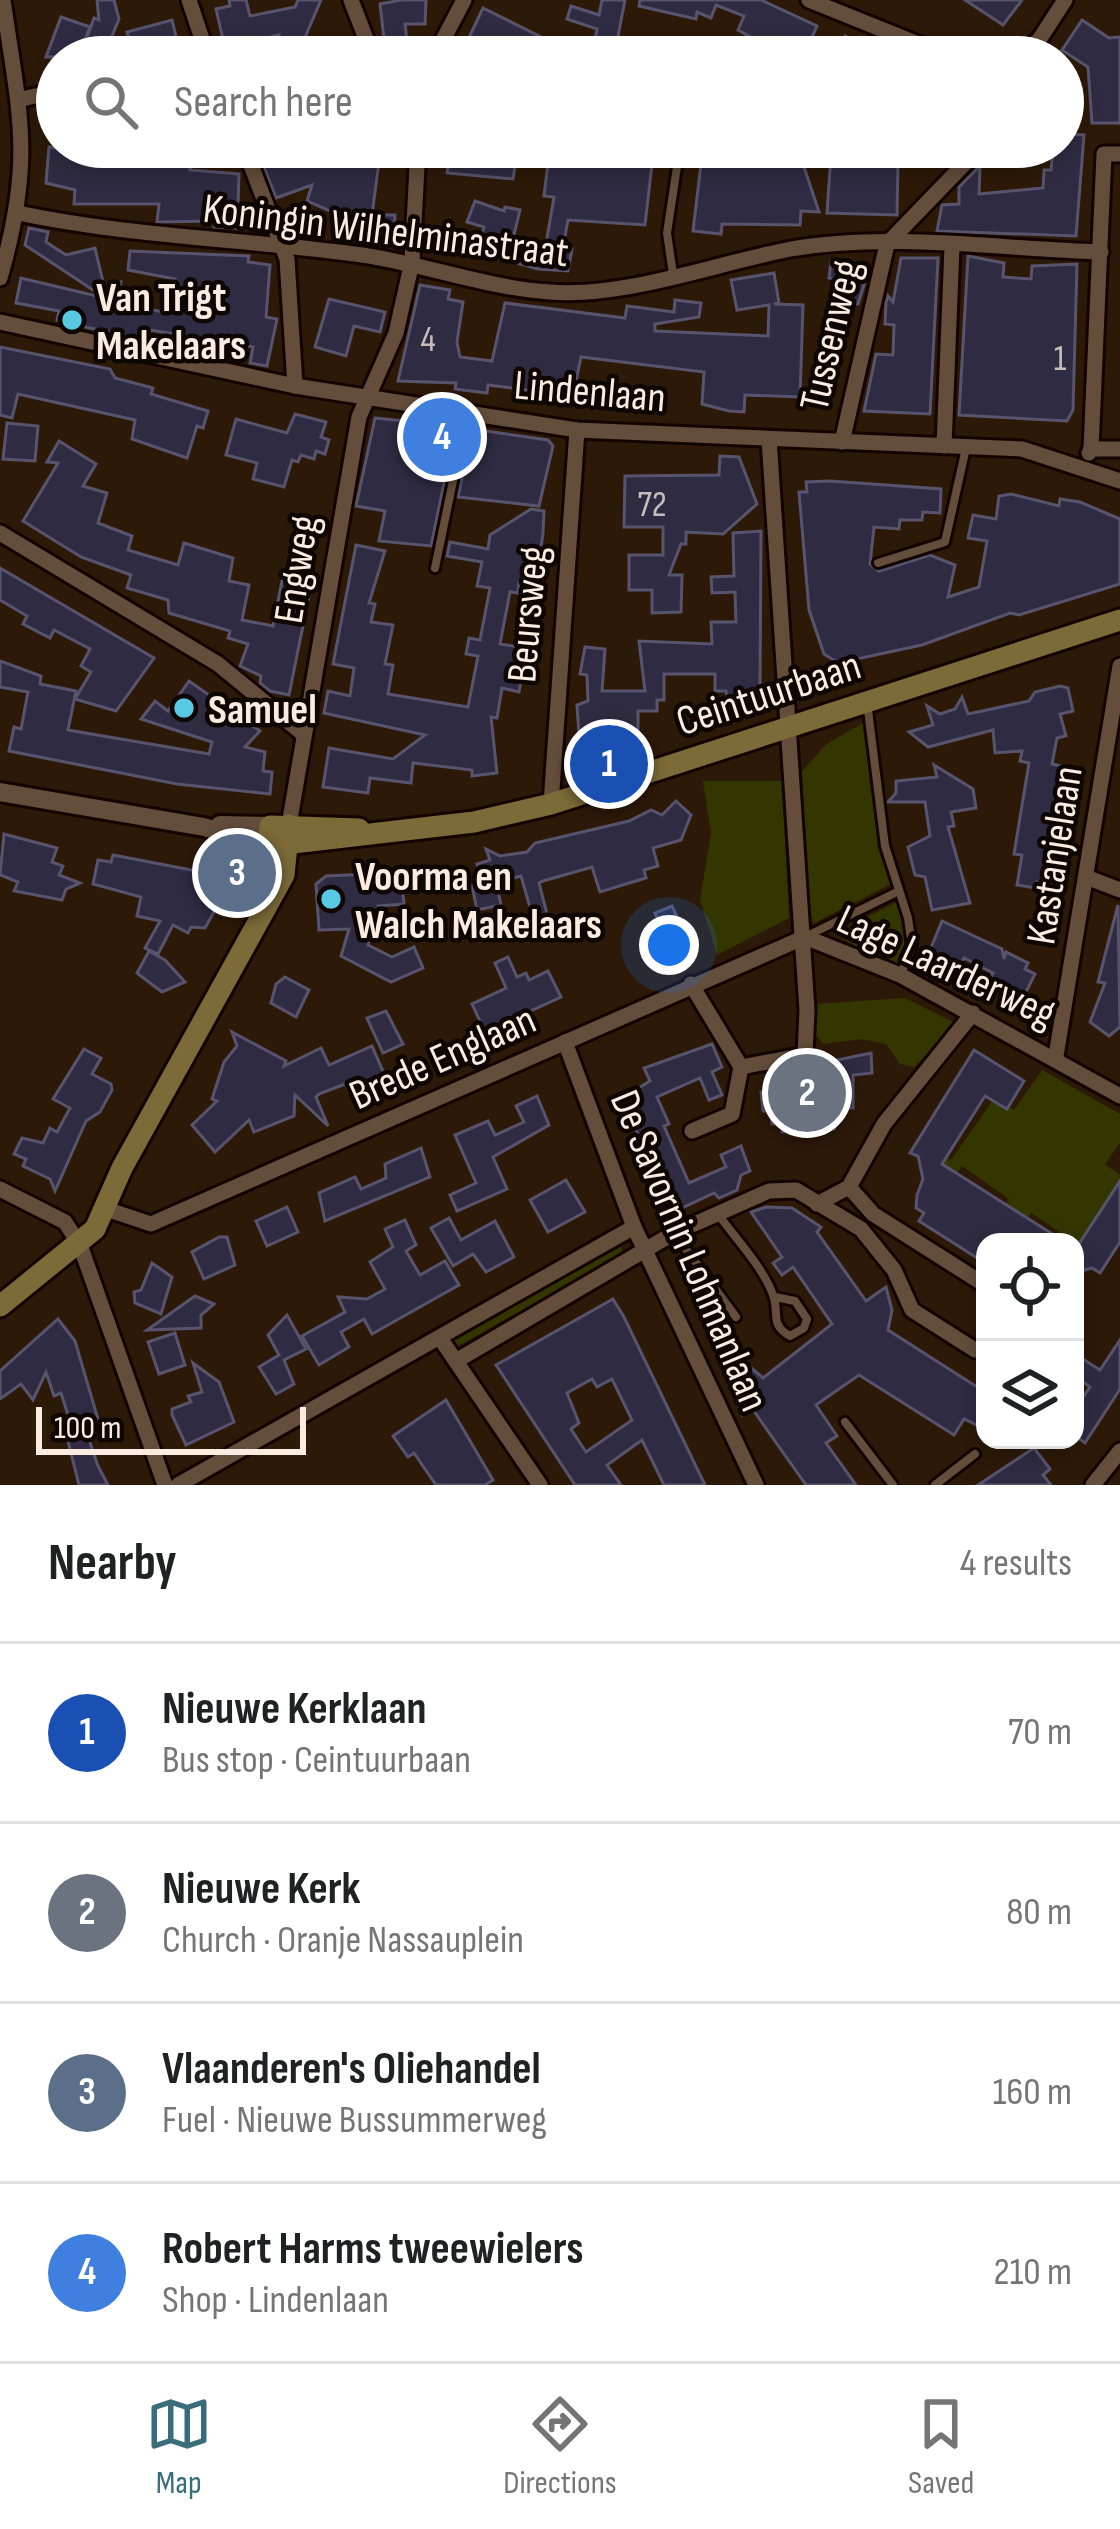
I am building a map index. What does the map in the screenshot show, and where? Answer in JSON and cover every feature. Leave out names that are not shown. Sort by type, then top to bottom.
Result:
[{"type":"main road","name":"Ceintuurbaan","points":[[279,836],[474,822],[550,804],[790,726],[869,707],[1120,620]]},
{"type":"main road","points":[[0,1306],[80,1246],[106,1209],[122,1168],[256,908],[279,836]]},
{"type":"street","points":[[0,278],[24,173],[22,99],[3,0]]},
{"type":"street","points":[[189,0],[199,36]]},
{"type":"street","points":[[351,0],[365,36]]},
{"type":"street","points":[[445,36],[464,0]]},
{"type":"street","points":[[808,0],[898,36]]},
{"type":"street","points":[[1042,36],[1065,0]]},
{"type":"street","points":[[22,99],[36,96]]},
{"type":"street","points":[[1085,468],[1091,448],[1104,154],[1120,154]]},
{"type":"street","points":[[253,168],[284,244],[295,386]]},
{"type":"street","name":"Engweg","points":[[279,836],[358,417],[396,333],[412,262],[417,168]]},
{"type":"street","points":[[886,244],[960,168]]},
{"type":"street","name":"Koningin Wilhelminastraat","points":[[18,213],[111,232],[284,244],[412,262],[549,292],[600,290],[791,249],[886,244],[1101,252]]},
{"type":"street","points":[[913,216],[924,245]]},
{"type":"street","name":"Tussenweg","points":[[842,442],[886,244]]},
{"type":"street","points":[[944,446],[952,247]]},
{"type":"street","name":"Lindenlaan","points":[[0,322],[295,386],[577,430],[1022,449],[1120,481]]},
{"type":"street","name":"Beursweg","points":[[550,804],[577,430]]},
{"type":"street","points":[[741,1066],[805,1055],[805,937],[770,439]]},
{"type":"street","points":[[1091,448],[1120,448]]},
{"type":"street","points":[[0,533],[218,664],[302,733]]},
{"type":"street","name":"Kastanjelaan","points":[[1056,1056],[1120,666]]},
{"type":"street","name":"Ceintuurbaan","points":[[0,791],[279,836]]},
{"type":"street","points":[[1086,877],[1120,890]]},
{"type":"street","name":"Lage Laarderweg","points":[[805,937],[900,975],[1056,1056],[1120,1096]]},
{"type":"street","name":"Brede Englaan","points":[[106,1209],[151,1224],[805,937]]},
{"type":"street","points":[[691,984],[741,1066],[732,1114],[692,1131]]},
{"type":"street","points":[[817,1204],[849,1187],[884,1124],[973,1013]]},
{"type":"street","name":"De Savornin Lohmanlaan","points":[[565,1042],[634,1227],[756,1485]]},
{"type":"street","points":[[849,1187],[873,1214],[976,1279]]},
{"type":"street","points":[[0,1190],[65,1222],[80,1246],[165,1485]]},
{"type":"street","points":[[456,1361],[674,1233],[770,1191],[796,1190],[861,1229],[894,1270],[912,1310],[976,1350]]},
{"type":"street","points":[[861,1229],[873,1214]]},
{"type":"street","points":[[178,1485],[634,1227]]},
{"type":"street","points":[[440,1338],[540,1485]]},
{"type":"street","points":[[1093,1485],[1120,1451]]},
{"type":"lane","points":[[674,274],[667,233],[677,168]]},
{"type":"lane","points":[[435,568],[467,413]]},
{"type":"lane","points":[[878,563],[945,542],[966,447]]},
{"type":"lane","points":[[869,707],[885,846],[912,946],[900,975]]},
{"type":"lane","points":[[213,828],[226,854],[235,859],[256,908]]},
{"type":"lane","points":[[805,937],[899,891]]},
{"type":"lane","points":[[718,1213],[775,1297],[774,1319],[783,1333],[790,1336],[804,1328],[806,1319],[795,1301],[775,1297]]},
{"type":"lane","points":[[674,1233],[736,1317]]},
{"type":"lane","points":[[844,1421],[892,1485]]},
{"type":"lane","points":[[935,1485],[975,1454]]},
{"type":"shaded area","points":[[863,723],[882,853],[893,883],[814,923],[808,917],[802,772],[825,745]]},
{"type":"shaded area","points":[[703,781],[782,781],[789,918],[717,955],[700,900],[711,833]]},
{"type":"shaded area","points":[[899,901],[909,946],[908,973],[833,934]]},
{"type":"shaded area","points":[[905,998],[957,1024],[914,1067],[900,1064],[886,1044],[862,1039],[823,1044],[816,1035],[815,1004]]},
{"type":"shaded area","points":[[1042,1070],[1120,1114],[1120,1143],[1105,1164],[1120,1175],[1120,1196],[1084,1245],[1084,1233],[1061,1233],[1031,1213],[1023,1223],[1003,1209],[1009,1199],[962,1166],[951,1180],[934,1168],[943,1155],[951,1160],[995,1097],[1014,1110]]},
{"type":"shaded area","points":[[621,1243],[622,1255],[456,1347],[452,1340]]},
{"type":"building","points":[[97,0],[114,0],[119,19],[112,36],[87,36],[94,18],[99,20]]},
{"type":"building","points":[[229,0],[246,0],[250,16],[295,7],[298,0],[321,0],[306,36],[222,36],[216,9],[230,6]]},
{"type":"building","points":[[426,0],[425,24],[405,24],[406,36],[384,36],[380,4]]},
{"type":"building","points":[[602,0],[625,0],[618,36],[596,36],[597,29],[567,19],[571,6],[599,15]]},
{"type":"building","points":[[640,0],[761,0],[817,26],[813,36],[749,36],[738,30],[744,16],[716,5],[711,18],[697,12],[696,19],[639,6]]},
{"type":"building","points":[[965,0],[1022,0],[1003,25]]},
{"type":"building","points":[[483,8],[539,36],[470,36]]},
{"type":"building","points":[[61,17],[90,27],[86,36],[54,36]]},
{"type":"building","points":[[172,20],[176,36],[128,36],[127,32]]},
{"type":"building","points":[[1082,20],[1109,38],[1120,37],[1120,123],[1092,123],[1084,36],[1071,36]]},
{"type":"building","points":[[47,168],[190,168],[239,174],[238,205],[253,205],[253,229],[214,227],[214,221],[157,222],[159,204],[74,204],[75,190],[46,183]]},
{"type":"building","points":[[264,168],[378,168],[372,215],[395,215],[393,245],[341,236],[344,217],[307,201],[312,185],[276,198]]},
{"type":"building","points":[[448,168],[515,168],[513,179],[447,173]]},
{"type":"building","points":[[547,168],[652,168],[645,225],[568,220],[563,247],[572,249],[568,271],[538,269],[485,254],[487,248],[479,246],[484,227],[467,222],[475,201],[504,211],[505,207],[520,210],[513,239],[546,244],[554,197],[544,196]]},
{"type":"building","points":[[700,168],[804,168],[819,212],[801,211],[800,225],[722,224],[721,234],[693,231]]},
{"type":"building","points":[[898,168],[897,215],[827,213],[830,169]]},
{"type":"building","points":[[978,168],[979,194],[1043,188],[1044,170],[1081,168],[1076,236],[937,231],[942,205],[959,204],[959,187]]},
{"type":"building","points":[[29,228],[48,232],[46,242],[66,255],[95,248],[104,286],[121,282],[118,303],[168,313],[175,279],[128,270],[130,251],[249,256],[248,262],[270,265],[266,317],[277,319],[267,366],[250,363],[253,347],[150,330],[148,340],[137,338],[62,322],[57,320],[59,311],[16,303],[21,278],[105,298],[25,245]]},
{"type":"building","points":[[968,256],[1004,263],[1003,277],[1031,279],[1032,266],[1077,264],[1073,410],[1067,421],[959,415]]},
{"type":"building","points":[[901,258],[938,258],[930,414],[864,411],[876,354],[893,355],[894,325],[885,324],[886,303],[888,296],[893,302]]},
{"type":"building","points":[[831,262],[868,272],[858,304],[837,300],[840,280],[829,278]]},
{"type":"building","points":[[774,273],[779,303],[774,304],[803,305],[800,397],[745,395],[744,412],[729,411],[702,404],[704,372],[581,357],[573,396],[488,385],[487,393],[455,389],[456,383],[398,381],[420,285],[450,290],[448,299],[463,302],[457,342],[460,357],[492,361],[505,303],[625,318],[627,306],[674,312],[675,300],[701,303],[699,317],[655,324],[655,331],[768,336],[769,305],[737,310],[731,280]]},
{"type":"building","points":[[329,299],[385,312],[380,332],[354,326],[346,356],[315,347]]},
{"type":"building","points":[[0,347],[110,369],[115,378],[153,388],[151,394],[208,411],[203,428],[197,426],[187,458],[132,439],[135,420],[18,394],[12,418],[0,415]]},
{"type":"building","points":[[295,414],[326,422],[321,437],[329,440],[325,454],[316,451],[314,459],[301,455],[298,462],[292,460],[284,487],[253,479],[257,463],[226,455],[236,419],[287,433]]},
{"type":"building","points":[[375,418],[456,426],[431,546],[379,541],[385,511],[356,506]]},
{"type":"building","points":[[7,423],[38,426],[35,461],[3,459]]},
{"type":"building","points":[[472,429],[548,440],[553,446],[539,506],[458,497]]},
{"type":"building","points":[[59,441],[96,464],[83,486],[107,493],[98,523],[132,536],[128,550],[178,565],[184,543],[233,558],[229,581],[249,585],[242,620],[273,626],[283,576],[312,581],[289,695],[270,691],[260,683],[261,676],[240,666],[248,644],[228,638],[230,631],[169,613],[168,600],[127,588],[131,575],[81,557],[23,521],[58,463],[47,462]]},
{"type":"building","points":[[720,456],[739,457],[757,504],[723,534],[686,532],[686,544],[681,544],[669,575],[682,575],[681,612],[652,613],[652,590],[629,590],[629,555],[663,555],[663,527],[624,527],[625,476],[719,475]]},
{"type":"building","points":[[806,482],[941,489],[940,513],[923,512],[922,520],[900,520],[899,529],[874,527],[870,564],[879,571],[930,555],[955,565],[948,597],[979,587],[987,541],[968,538],[973,515],[996,519],[999,496],[1011,494],[1059,506],[1060,499],[1080,502],[1120,519],[1120,584],[1019,615],[1010,613],[922,645],[838,663],[824,654],[809,610],[799,492],[807,492]]},
{"type":"building","points":[[531,509],[544,511],[543,533],[537,577],[531,576],[530,585],[519,583],[518,593],[510,592],[500,644],[527,648],[519,692],[502,688],[497,718],[491,717],[497,773],[472,776],[472,770],[413,763],[411,783],[370,778],[368,793],[323,787],[329,748],[393,759],[425,735],[324,713],[328,691],[350,696],[354,668],[333,664],[356,545],[385,551],[369,603],[375,604],[371,622],[393,625],[385,664],[393,665],[388,694],[468,707],[478,656],[466,654],[469,638],[480,640],[490,588],[477,586],[482,562],[447,556],[450,542],[488,549],[490,535]]},
{"type":"building","points":[[761,531],[760,690],[727,697],[726,691],[715,691],[715,674],[664,674],[664,700],[657,700],[657,711],[638,711],[638,736],[617,736],[619,743],[580,751],[577,705],[588,701],[587,675],[580,674],[585,647],[605,649],[602,691],[645,691],[639,641],[712,644],[711,622],[736,622],[735,592],[712,593],[711,577],[734,576],[733,533]]},
{"type":"building","points":[[0,568],[154,658],[116,711],[75,699],[91,672],[81,666],[90,649],[54,630],[50,638],[23,624],[27,616],[0,600]]},
{"type":"building","points":[[0,661],[41,676],[40,684],[76,691],[68,730],[209,754],[212,742],[141,719],[155,701],[168,711],[189,681],[260,731],[245,747],[265,752],[263,771],[272,772],[270,794],[177,784],[9,751],[14,727],[21,729],[28,692],[0,687]]},
{"type":"building","points":[[1068,688],[1073,711],[1060,714],[1066,736],[1057,738],[1052,764],[1061,766],[1061,777],[1050,884],[1017,885],[1022,855],[1014,854],[1029,763],[1020,761],[1022,751],[995,753],[993,730],[928,747],[909,732],[933,725],[927,706],[940,714],[955,709],[962,697],[968,714],[1029,701],[1035,692]]},
{"type":"building","points":[[934,765],[973,789],[976,808],[951,812],[954,826],[948,827],[970,903],[932,910],[925,877],[915,875],[908,847],[930,836],[925,802],[888,802],[896,793],[896,781],[937,777]]},
{"type":"building","points":[[676,801],[691,815],[681,840],[653,848],[658,866],[644,870],[646,878],[600,892],[592,867],[543,881],[539,883],[547,914],[533,918],[521,876],[496,882],[501,905],[477,910],[472,886],[481,884],[477,864],[490,860],[486,849],[500,856],[527,852],[535,843],[629,821],[651,810],[662,815]]},
{"type":"building","points":[[4,834],[57,848],[52,862],[63,866],[59,875],[80,883],[66,889],[62,900],[14,891],[18,882],[0,875]]},
{"type":"building","points":[[113,855],[223,876],[228,887],[205,928],[191,927],[188,933],[173,925],[158,954],[145,948],[160,921],[137,916],[141,897],[93,884],[98,860],[111,862]]},
{"type":"building","points":[[413,872],[402,884],[404,904],[378,906],[368,945],[392,957],[414,947],[423,968],[391,982],[341,956],[349,929],[319,930],[316,884],[326,876]]},
{"type":"building","points":[[1118,905],[1120,1027],[1109,1036],[1090,1022],[1105,983],[1098,982]]},
{"type":"building","points":[[672,906],[688,941],[670,949],[655,913]]},
{"type":"building","points":[[942,921],[1002,949],[1004,959],[1006,952],[1028,963],[1025,969],[1035,974],[1023,998],[989,980],[993,973],[964,958],[959,966],[930,950]]},
{"type":"building","points":[[149,951],[165,960],[185,982],[162,992],[137,973]]},
{"type":"building","points":[[508,957],[517,977],[526,973],[529,980],[548,971],[561,997],[485,1032],[472,1004],[506,988],[495,963]]},
{"type":"building","points":[[285,977],[309,990],[296,1017],[271,1003],[276,984]]},
{"type":"building","points":[[386,1011],[403,1044],[383,1053],[367,1018]]},
{"type":"building","points":[[232,1032],[286,1061],[284,1066],[321,1048],[329,1065],[372,1046],[385,1076],[349,1092],[345,1084],[319,1094],[316,1097],[328,1126],[295,1095],[294,1116],[254,1132],[249,1120],[215,1152],[192,1125],[217,1101],[212,1099],[224,1062],[237,1046]]},
{"type":"building","points":[[712,1044],[722,1067],[712,1072],[722,1095],[709,1100],[700,1078],[657,1097],[669,1124],[664,1126],[689,1183],[726,1167],[721,1155],[741,1146],[750,1171],[741,1175],[737,1190],[719,1198],[714,1193],[667,1215],[638,1149],[643,1147],[629,1114],[639,1110],[632,1092],[650,1081],[644,1068]]},
{"type":"building","points":[[84,1049],[101,1058],[92,1074],[111,1084],[112,1090],[100,1112],[86,1121],[55,1191],[50,1179],[23,1166],[26,1159],[14,1154],[22,1138],[43,1143],[50,1128],[57,1132],[70,1108],[53,1099]]},
{"type":"building","points":[[974,1050],[1024,1081],[1007,1109],[985,1096],[942,1164],[1051,1233],[976,1233],[976,1257],[919,1221],[924,1213],[916,1208],[917,1195],[923,1179],[918,1156],[910,1153]]},
{"type":"building","points":[[871,1053],[872,1073],[853,1075],[853,1108],[842,1108],[834,1129],[782,1132],[782,1123],[772,1124],[771,1111],[763,1111],[761,1092],[770,1092],[769,1078],[779,1072]]},
{"type":"building","points":[[537,1096],[549,1125],[493,1157],[507,1189],[457,1211],[450,1195],[476,1183],[455,1135],[488,1121],[495,1135],[524,1122],[516,1106]]},
{"type":"building","points":[[421,1148],[430,1177],[325,1221],[319,1193],[355,1177],[361,1189],[386,1178],[385,1164]]},
{"type":"building","points":[[566,1180],[585,1212],[548,1232],[530,1200]]},
{"type":"building","points":[[1120,1181],[1120,1242],[1100,1273],[1092,1268],[1084,1270],[1084,1236]]},
{"type":"building","points":[[287,1207],[298,1232],[267,1246],[256,1221]]},
{"type":"building","points":[[792,1208],[821,1227],[817,1232],[866,1301],[886,1287],[892,1310],[888,1330],[976,1386],[976,1425],[964,1419],[954,1435],[859,1375],[816,1405],[837,1436],[826,1443],[856,1485],[806,1485],[751,1407],[742,1415],[733,1390],[742,1360],[763,1378],[832,1324],[793,1267],[782,1275],[773,1263],[782,1257],[751,1212]]},
{"type":"building","points":[[449,1218],[461,1240],[495,1221],[514,1257],[486,1272],[473,1254],[453,1266],[431,1228]]},
{"type":"building","points":[[405,1220],[416,1245],[406,1251],[420,1275],[445,1261],[459,1285],[372,1334],[364,1319],[341,1332],[349,1347],[319,1365],[302,1336],[345,1312],[338,1297],[367,1299],[385,1289],[370,1262],[393,1247],[385,1229]]},
{"type":"building","points":[[227,1237],[235,1265],[204,1279],[192,1252]]},
{"type":"building","points":[[152,1263],[172,1277],[161,1314],[135,1303],[134,1292],[141,1290]]},
{"type":"building","points":[[195,1296],[214,1304],[201,1315],[201,1328],[147,1330]]},
{"type":"building","points":[[613,1299],[705,1485],[664,1485],[642,1440],[607,1465],[621,1485],[575,1485],[496,1365]],"holes":[[[592,1379],[597,1387],[612,1379],[632,1420],[586,1452],[571,1429],[579,1423],[567,1393]]]},
{"type":"building","points":[[287,1315],[306,1349],[284,1360],[294,1384],[276,1394],[259,1367],[279,1355],[268,1335]]},
{"type":"building","points":[[58,1319],[75,1341],[100,1426],[74,1434],[61,1393],[54,1396],[46,1372],[33,1400],[21,1384],[0,1399],[0,1371]]},
{"type":"building","points":[[175,1333],[185,1365],[159,1374],[148,1342]]},
{"type":"building","points":[[1120,1340],[1120,1389],[1085,1443],[1084,1396],[1090,1387],[1084,1383],[1084,1360],[1100,1370]]},
{"type":"building","points":[[193,1363],[219,1382],[234,1422],[186,1445],[172,1409],[202,1392]]},
{"type":"building","points":[[446,1400],[493,1480],[485,1485],[436,1485],[414,1453],[408,1457],[393,1436]]},
{"type":"building","points":[[86,1431],[108,1485],[79,1485],[67,1437]]},
{"type":"building","points":[[1032,1449],[1050,1469],[1043,1475],[1051,1485],[978,1485]]},
{"type":"place","name":"Van Trigt Makelaars","points":[[72,320]]},
{"type":"place","name":"Robert Harms tweewielers","points":[[442,437]]},
{"type":"place","name":"Samuel","points":[[184,708]]},
{"type":"place","name":"Nieuwe Kerklaan","points":[[609,764]]},
{"type":"place","name":"Vlaanderen's Oliehandel","points":[[237,873]]},
{"type":"place","name":"Voorma en Walch Makelaars","points":[[331,899]]},
{"type":"place","name":"Nieuwe Kerk","points":[[807,1093]]}]
